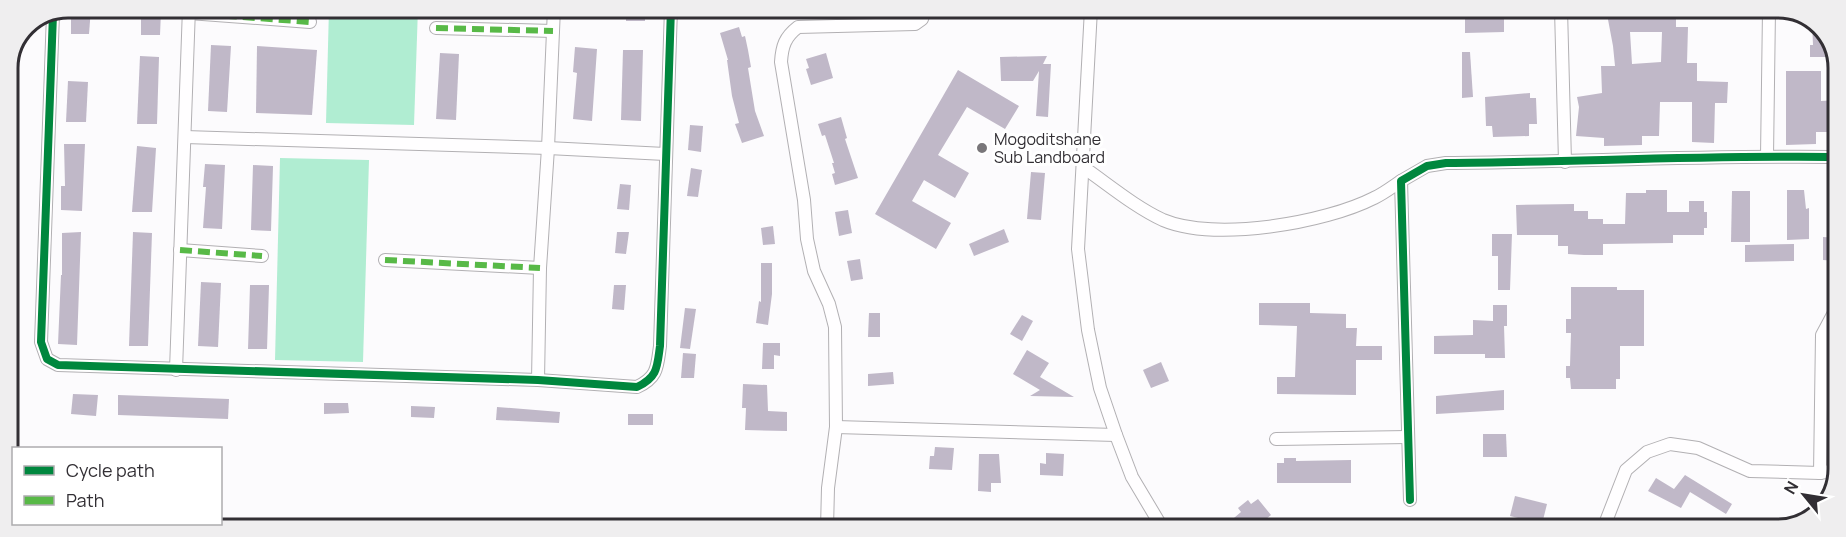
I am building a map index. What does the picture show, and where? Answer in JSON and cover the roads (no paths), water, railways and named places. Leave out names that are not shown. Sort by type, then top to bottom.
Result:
[{"type":"street","points":[[176,370],[189,18]]},
{"type":"street","points":[[270,18],[310,22]]},
{"type":"street","points":[[538,380],[540,268],[554,18]]},
{"type":"street","points":[[53,21],[41,342],[47,359],[58,365],[538,380],[637,387],[649,381],[656,370],[660,346],[671,18]]},
{"type":"street","points":[[827,519],[828,488],[836,427],[836,327],[814,270],[807,239],[804,200],[781,62],[782,47],[788,35],[798,27],[915,24],[922,18]]},
{"type":"street","points":[[1091,18],[1078,249],[1088,330],[1101,388],[1116,435],[1132,477],[1157,519]]},
{"type":"street","points":[[1561,18],[1565,162]]},
{"type":"street","points":[[1767,156],[1769,18]]},
{"type":"street","points":[[436,28],[553,30]]},
{"type":"street","points":[[185,137],[548,148],[665,154]]},
{"type":"street","points":[[1083,166],[1147,211],[1166,221],[1193,227],[1223,229],[1299,223],[1373,199],[1427,166],[1446,163],[1767,156],[1828,157]]},
{"type":"street","points":[[1401,182],[1410,500]]},
{"type":"street","points":[[180,250],[262,256]]},
{"type":"street","points":[[385,260],[540,268]]},
{"type":"street","points":[[1820,473],[1822,335],[1828,324]]},
{"type":"street","points":[[836,427],[1116,435]]},
{"type":"street","points":[[1276,439],[1408,437]]},
{"type":"street","points":[[1607,519],[1626,470],[1647,452],[1670,444],[1698,448],[1750,471],[1828,472]]},
{"type":"place","name":"Mogoditshane Sub Landboard","points":[[982,148]]}]
